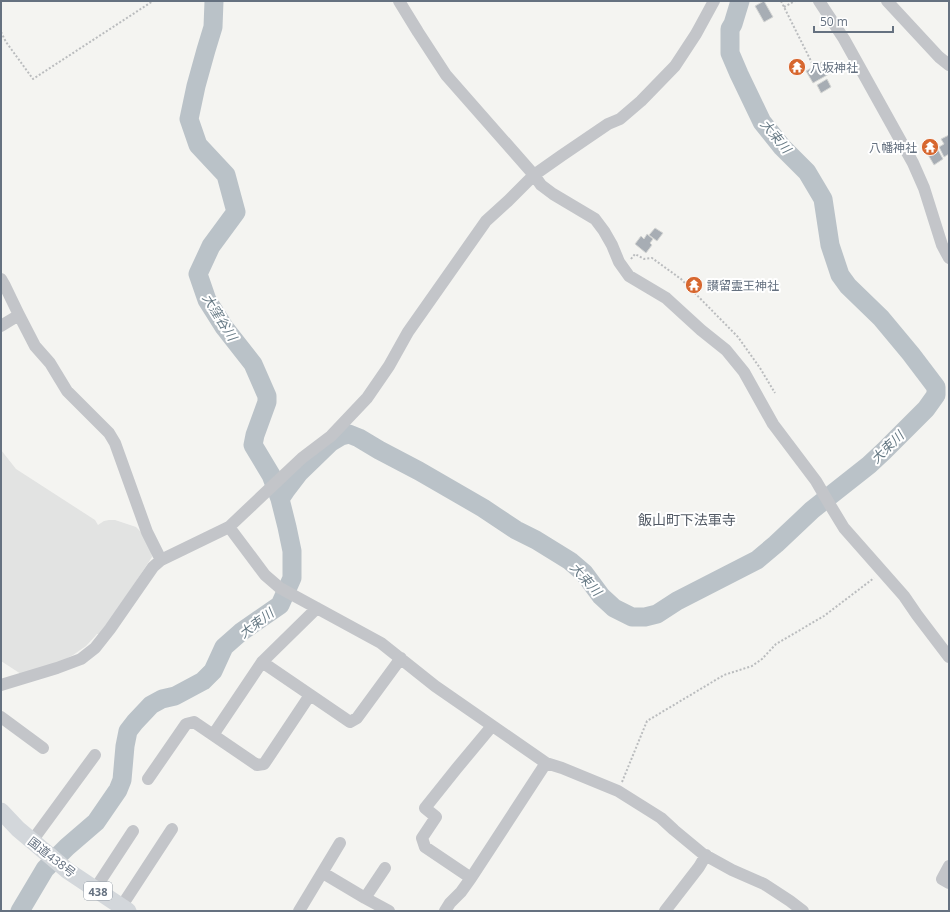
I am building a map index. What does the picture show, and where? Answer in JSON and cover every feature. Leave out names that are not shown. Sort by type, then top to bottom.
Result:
[{"type":"highway","name":"国道438号","points":[[1,811],[18,829],[68,871],[125,909]]},
{"type":"street","points":[[399,1],[446,75],[534,175],[541,185],[553,194],[595,219],[604,231],[619,262],[629,276],[666,298],[701,330],[726,350],[744,372],[774,424],[816,481],[844,528],[904,596],[949,657]]},
{"type":"street","points":[[1,685],[81,659],[95,648],[110,629],[153,567],[161,560],[229,527],[302,458],[330,436],[367,398],[389,366],[412,327],[486,220],[534,175],[608,124],[620,119],[641,101],[675,66],[696,34],[714,1]]},
{"type":"street","points":[[819,1],[844,39],[913,163],[924,188],[942,245],[949,258]]},
{"type":"street","points":[[887,1],[939,57],[949,65]]},
{"type":"street","points":[[1,279],[35,346],[50,363],[67,391],[110,432],[147,532],[161,560]]},
{"type":"street","points":[[1,326],[19,315]]},
{"type":"street","points":[[229,527],[265,575],[280,588],[381,643],[435,686],[546,763],[618,790],[661,818],[703,854],[732,870],[764,884],[790,901],[802,911]]},
{"type":"street","points":[[213,735],[262,662],[317,608]]},
{"type":"street","points":[[262,662],[350,722],[357,718],[401,658]]},
{"type":"street","points":[[148,779],[186,724],[194,722],[257,765],[264,764],[310,695]]},
{"type":"street","points":[[1,717],[43,748]]},
{"type":"street","points":[[471,878],[425,847],[422,838],[436,817],[425,808],[492,726]]},
{"type":"street","points":[[37,845],[95,756]]},
{"type":"street","points":[[445,911],[471,878],[546,763]]},
{"type":"street","points":[[125,909],[172,829]]},
{"type":"street","points":[[95,889],[134,832]]},
{"type":"street","points":[[303,910],[322,873],[340,843]]},
{"type":"street","points":[[666,911],[699,867],[706,855]]},
{"type":"street","points":[[949,866],[942,879],[949,883]]},
{"type":"street","points":[[365,898],[384,868]]},
{"type":"street","points":[[322,873],[389,911]]},
{"type":"path","points":[[1,32],[6,42],[33,79],[153,1]]},
{"type":"path","points":[[781,1],[812,63]]},
{"type":"path","points":[[784,7],[795,1]]},
{"type":"path","points":[[629,261],[635,254],[644,259],[652,258],[680,280],[738,337],[760,368],[775,393]]},
{"type":"path","points":[[618,790],[647,721],[724,675],[752,666],[762,659],[776,644],[824,616],[883,571]]},
{"type":"shaded area","points":[[1,450],[16,469],[95,520],[98,525],[104,521],[115,520],[136,527],[142,533],[151,551],[152,557],[101,634],[97,634],[86,646],[56,664],[21,674],[1,661]]},
{"type":"building","points":[[764,1],[773,17],[764,22],[755,6]]},
{"type":"building","points":[[822,62],[829,74],[813,83],[806,71]]},
{"type":"building","points":[[827,79],[831,87],[821,93],[817,85]]},
{"type":"building","points":[[949,135],[949,154],[944,157],[939,147],[944,144],[941,139]]},
{"type":"building","points":[[937,148],[943,159],[934,165],[927,153]]},
{"type":"building","points":[[655,228],[663,233],[657,241],[649,235]]},
{"type":"building","points":[[647,234],[653,239],[650,243],[652,245],[646,253],[635,244],[641,236],[644,239]]},
{"type":"waterway","name":"大窪谷川","points":[[20,911],[45,869],[67,847],[96,822],[118,790],[122,780],[128,731],[135,722],[151,705],[162,699],[175,696],[203,681],[213,671],[224,647],[241,632],[280,605],[292,578],[292,551],[280,499],[271,475],[253,445],[267,402],[267,396],[253,364],[224,327],[207,300],[198,274],[211,246],[236,212],[226,175],[198,145],[189,119],[196,86],[213,27],[214,1]]},
{"type":"waterway","name":"大束川","points":[[280,499],[299,473],[331,442],[341,436],[349,434],[419,471],[570,561],[584,573],[601,596],[614,608],[632,617],[645,617],[657,614],[677,601],[757,560],[812,510],[869,465],[926,409],[936,395],[936,387],[881,318],[848,286],[840,275],[830,245],[823,199],[807,172],[782,147],[762,122],[739,74],[730,53],[730,29],[740,1]]},
{"type":"place","name":"八坂神社","points":[[797,67]]},
{"type":"place","name":"八幡神社","points":[[930,147]]},
{"type":"place","name":"讃留霊王神社","points":[[694,285]]},
{"type":"district","name":"飯山町下法軍寺","points":[[687,519]]}]
